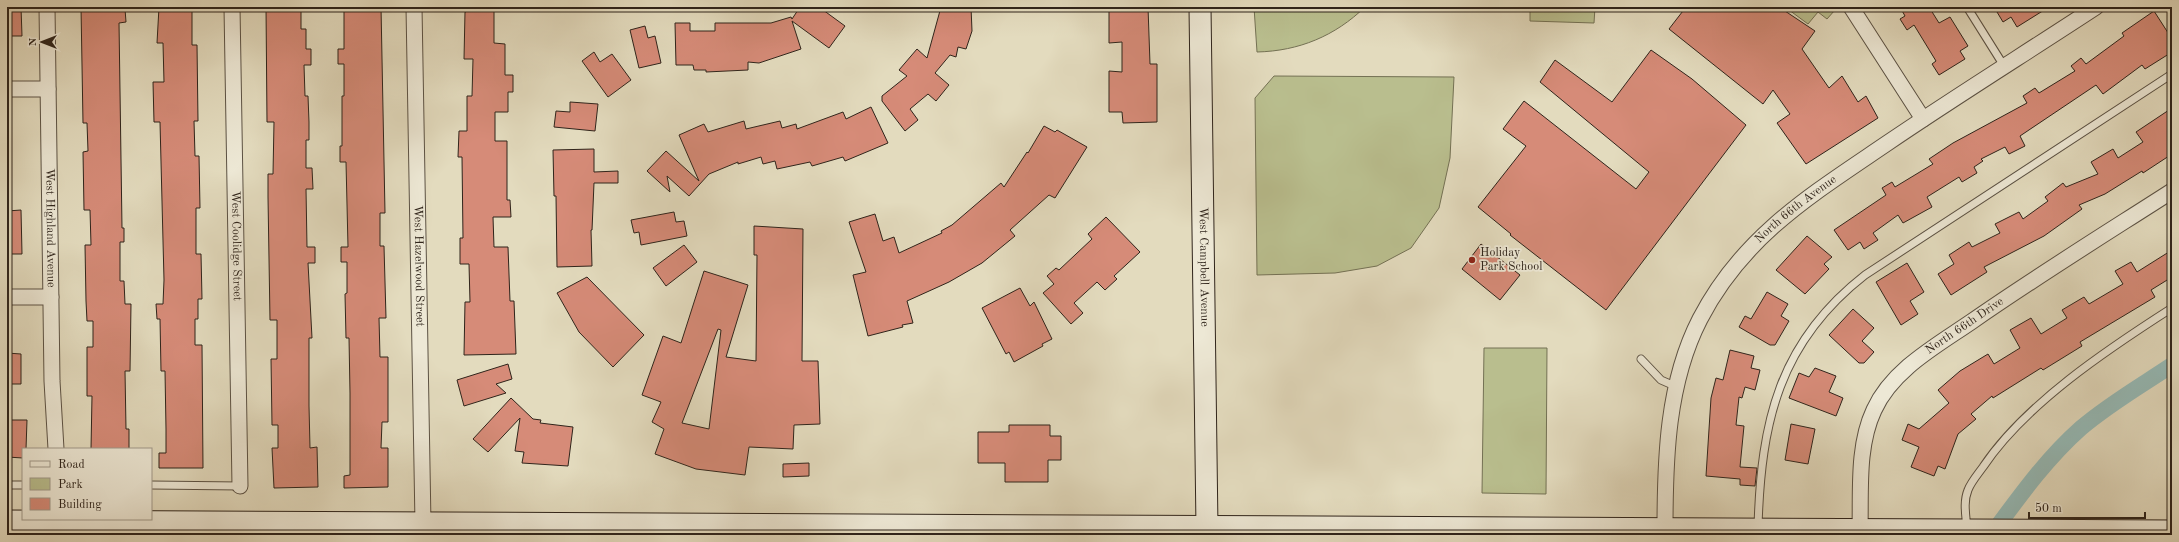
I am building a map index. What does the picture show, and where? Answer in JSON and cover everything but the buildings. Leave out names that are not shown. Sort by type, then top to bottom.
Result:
[{"type":"main road","name":"West Campbell Avenue","points":[[1200,7],[1207,528]]},
{"type":"main road","points":[[7,521],[61,525],[423,524],[901,531],[1089,531],[1207,528],[1289,532],[1666,529],[1758,529],[1783,532],[1967,530],[2009,532],[2136,533],[2172,531]]},
{"type":"street","name":"West Highland Avenue","points":[[47,7],[52,381],[56,448]]},
{"type":"street","name":"West Coolidge Street","points":[[232,7],[240,486]]},
{"type":"street","name":"West Hazelwood Street","points":[[414,7],[423,524]]},
{"type":"street","points":[[1851,7],[1923,119]]},
{"type":"street","name":"North 66th Avenue","points":[[1666,529],[1666,456],[1669,424],[1687,351],[1700,320],[1747,250],[1799,204],[1923,119],[2090,9]]},
{"type":"street","points":[[7,89],[48,89]]},
{"type":"street","name":"North 66th Drive","points":[[1860,530],[1863,455],[1866,434],[1873,411],[1884,391],[1909,367],[1998,303],[2172,191]]},
{"type":"street","points":[[7,297],[51,296]]},
{"type":"lane","points":[[1967,7],[2004,66]]},
{"type":"lane","points":[[1758,529],[1759,496],[1768,423],[1781,383],[1806,335],[1843,292],[1865,275],[2172,74]]},
{"type":"lane","points":[[1967,530],[1965,502],[1968,489],[1998,445],[2062,385],[2134,333],[2172,308]]},
{"type":"lane","points":[[1641,359],[1661,380],[1677,388]]},
{"type":"lane","points":[[7,485],[22,485]]},
{"type":"lane","points":[[152,485],[240,486]]},
{"type":"green space","points":[[1254,7],[1365,7],[1341,26],[1316,40],[1287,49],[1257,52]]},
{"type":"green space","points":[[1530,7],[1595,7],[1594,23],[1530,21]]},
{"type":"green space","points":[[1785,7],[1833,7],[1835,10],[1827,19],[1818,12],[1808,24]]},
{"type":"green space","points":[[1274,76],[1454,77],[1450,158],[1439,208],[1411,248],[1377,266],[1335,273],[1257,275],[1255,98]]},
{"type":"green space","points":[[1484,348],[1547,348],[1546,494],[1482,493]]},
{"type":"waterway","points":[[1991,535],[2033,479],[2068,440],[2103,411],[2172,365]]},
{"type":"place","name":"Holiday Park School","points":[[1472,260]]}]
